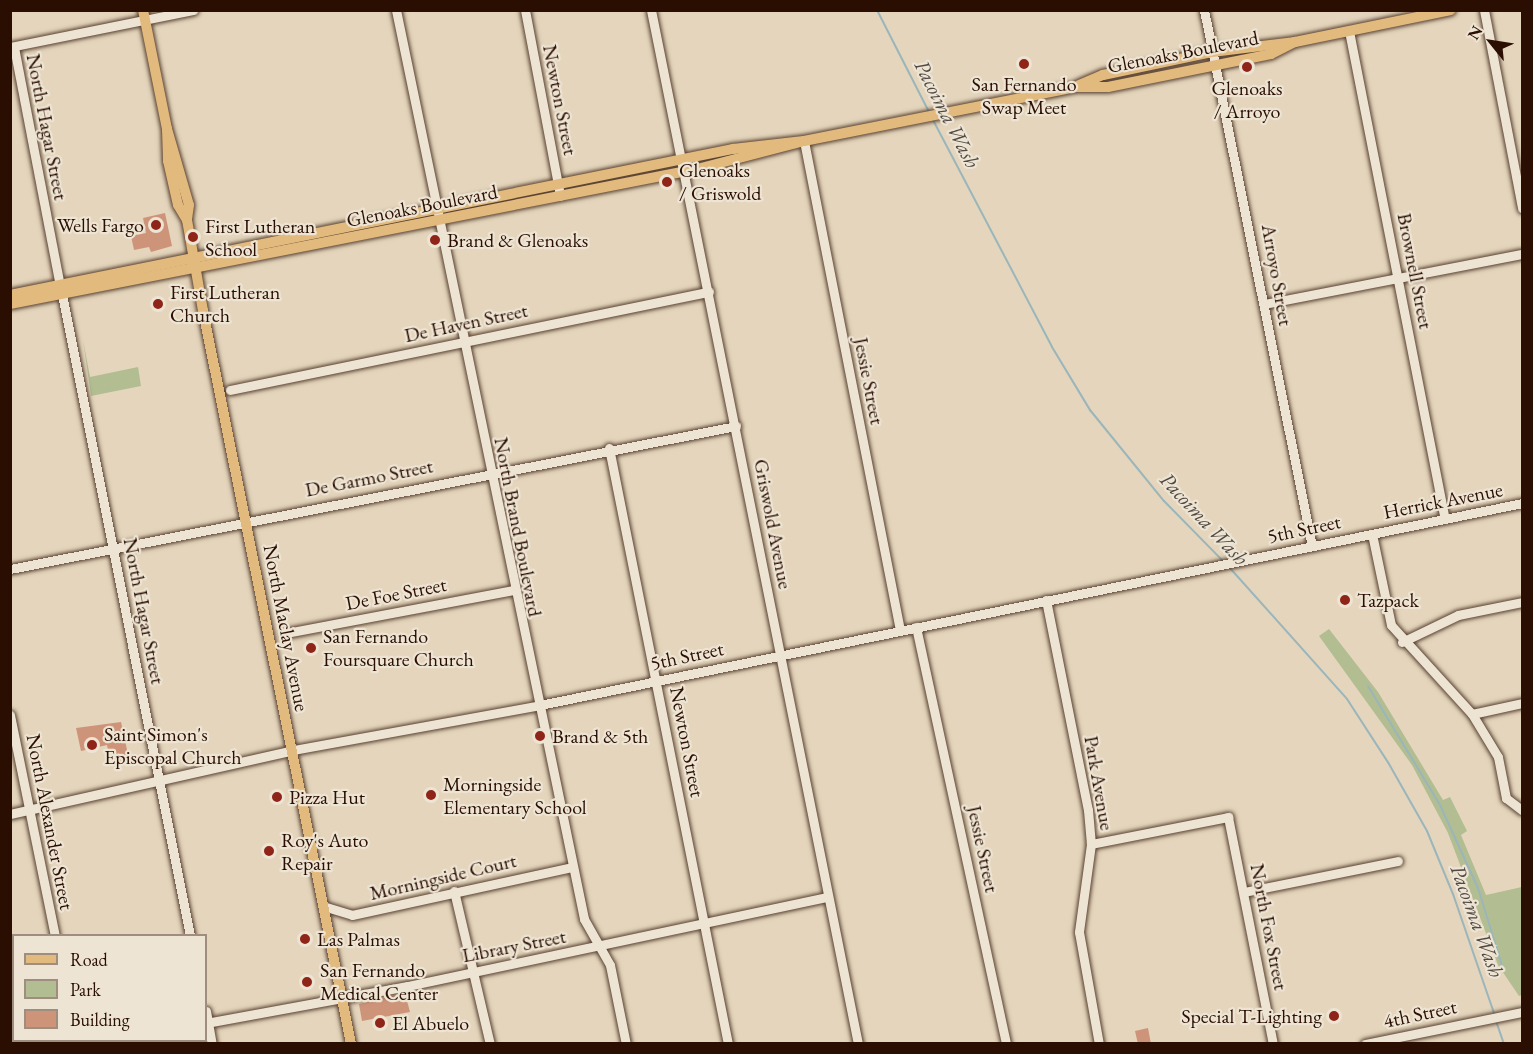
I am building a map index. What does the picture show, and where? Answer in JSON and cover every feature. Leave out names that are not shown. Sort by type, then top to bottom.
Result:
[{"type":"main road","name":"Glenoaks Boulevard","points":[[1076,87],[1103,75],[1212,52],[1295,42],[1451,10]]},
{"type":"main road","name":"North Maclay Avenue","points":[[144,15],[167,129],[168,161],[178,205],[187,220],[351,1044]]},
{"type":"main road","name":"Glenoaks Boulevard","points":[[10,304],[194,256],[680,159],[804,141],[1076,87],[1108,87],[1271,54],[1295,42]]},
{"type":"main road","name":"Glenoaks Boulevard","points":[[10,295],[61,290],[196,269],[683,172],[782,150],[804,141]]},
{"type":"street","points":[[12,47],[144,15],[193,10]]},
{"type":"street","name":"North Brand Boulevard","points":[[396,10],[513,590],[540,705],[585,923],[611,968],[627,1044]]},
{"type":"street","name":"Newton Street","points":[[525,10],[560,196]]},
{"type":"street","name":"Griswold Avenue","points":[[651,10],[858,1044]]},
{"type":"street","name":"Arroyo Street","points":[[1204,10],[1312,546]]},
{"type":"street","points":[[1484,10],[1522,208]]},
{"type":"street","name":"Brownell Street","points":[[1349,31],[1445,519]]},
{"type":"street","name":"North Hagar Street","points":[[12,47],[190,934]]},
{"type":"street","name":"Jessie Street","points":[[804,141],[900,629]]},
{"type":"street","points":[[1264,304],[1522,254]]},
{"type":"street","name":"De Haven Street","points":[[230,390],[709,292]]},
{"type":"street","name":"De Garmo Street","points":[[10,569],[609,448],[736,426]]},
{"type":"street","name":"Newton Street","points":[[609,448],[728,1044]]},
{"type":"street","name":"Herrick Avenue","points":[[1372,534],[1522,503]]},
{"type":"street","points":[[1372,534],[1386,611],[1402,642],[1472,714],[1498,757],[1506,798],[1520,810]]},
{"type":"street","name":"5th Street","points":[[10,814],[160,783],[293,750],[540,705],[900,629],[1372,534]]},
{"type":"street","name":"De Foe Street","points":[[286,633],[513,590]]},
{"type":"street","name":"Park Avenue","points":[[1046,600],[1091,844],[1079,932],[1099,1044]]},
{"type":"street","points":[[1402,642],[1429,625],[1458,615],[1522,602]]},
{"type":"street","name":"Jessie Street","points":[[916,627],[1006,1044]]},
{"type":"street","points":[[1472,714],[1522,703]]},
{"type":"street","name":"North Alexander Street","points":[[10,715],[55,934]]},
{"type":"street","name":"North Fox Street","points":[[1091,844],[1228,817],[1273,1044]]},
{"type":"street","points":[[1244,892],[1398,861]]},
{"type":"street","name":"Morningside Court","points":[[323,906],[352,915],[454,891],[573,867]]},
{"type":"street","points":[[454,891],[490,1044]]},
{"type":"street","name":"Library Street","points":[[207,1023],[472,973],[828,897]]},
{"type":"street","name":"4th Street","points":[[1365,1044],[1522,1012]]},
{"type":"street","points":[[207,1023],[212,1044]]},
{"type":"green space","points":[[83,340],[90,377],[138,367],[141,386],[91,396]]},
{"type":"green space","points":[[1329,629],[1378,692],[1443,800],[1450,797],[1467,831],[1461,835],[1486,895],[1522,887],[1522,995],[1519,996],[1498,965],[1448,833],[1412,765],[1319,636]]},
{"type":"building","name":"Wells Fargo","points":[[165,213],[172,246],[151,252],[149,247],[134,250],[131,236],[146,233],[143,218]]},
{"type":"building","name":"Saint Simon's Episcopal Church","points":[[121,722],[129,759],[111,765],[107,745],[81,751],[76,728]]},
{"type":"building","points":[[405,993],[410,1012],[362,1021],[359,1004]]},
{"type":"building","points":[[1148,1028],[1151,1044],[1138,1044],[1135,1031]]},
{"type":"waterway","name":"Pacoima Wash","points":[[877,10],[929,112]]},
{"type":"waterway","name":"Pacoima Wash","points":[[933,120],[1052,347],[1090,410],[1164,501],[1223,561]]},
{"type":"waterway","name":"Pacoima Wash","points":[[1229,567],[1347,699],[1389,764],[1427,831],[1453,894],[1495,1016]]},
{"type":"waterway","points":[[1368,686],[1440,805],[1478,888],[1503,969]]},
{"type":"waterway","name":"Pacoima Wash","points":[[1496,1021],[1504,1044]]},
{"type":"place","name":"San Fernando Swap Meet","points":[[1024,64]]},
{"type":"place","name":"Glenoaks / Arroyo","points":[[1247,67]]},
{"type":"place","name":"Glenoaks / Griswold","points":[[667,182]]},
{"type":"place","name":"Wells Fargo","points":[[156,225]]},
{"type":"place","name":"First Lutheran School","points":[[193,237]]},
{"type":"place","name":"Brand & Glenoaks","points":[[435,240]]},
{"type":"place","name":"First Lutheran Church","points":[[158,304]]},
{"type":"place","name":"Tazpack","points":[[1345,600]]},
{"type":"place","name":"San Fernando Foursquare Church","points":[[311,648]]},
{"type":"place","name":"Brand & 5th","points":[[540,736]]},
{"type":"place","name":"Saint Simon's Episcopal Church","points":[[92,745]]},
{"type":"place","name":"Morningside Elementary School","points":[[431,795]]},
{"type":"place","name":"Pizza Hut","points":[[277,797]]},
{"type":"place","name":"Roy's Auto Repair","points":[[269,851]]},
{"type":"place","name":"Las Palmas","points":[[305,939]]},
{"type":"place","name":"San Fernando Medical Center","points":[[307,982]]},
{"type":"place","name":"Special T-Lighting","points":[[1334,1016]]},
{"type":"place","name":"El Abuelo","points":[[380,1023]]}]
